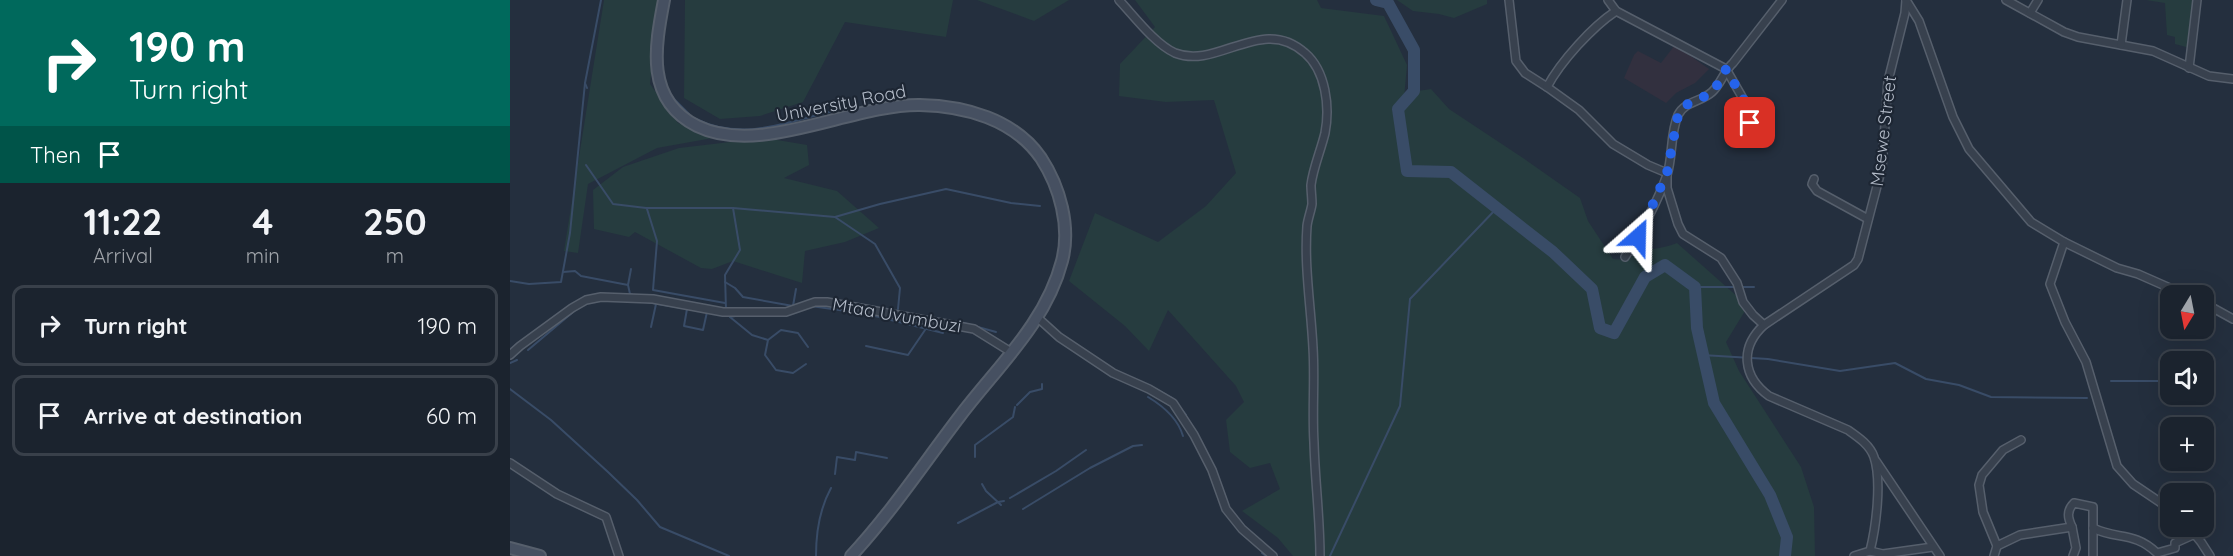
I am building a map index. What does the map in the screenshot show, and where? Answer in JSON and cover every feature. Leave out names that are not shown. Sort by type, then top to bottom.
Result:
[{"type":"street","name":"University Road","points":[[664,0],[656,59],[662,91],[683,117],[699,127],[720,134],[745,136],[801,128],[856,114],[918,105],[975,112],[1012,129],[1032,146],[1057,186],[1064,222],[1063,260],[1038,318],[851,556]]},
{"type":"street","points":[[1119,0],[1164,47],[1182,55],[1204,54],[1264,38],[1288,43],[1305,53],[1315,65],[1323,83],[1328,114],[1311,186],[1312,204],[1307,224],[1320,556]]},
{"type":"street","points":[[1509,0],[1516,61],[1525,73],[1579,110],[1613,144],[1647,165],[1667,173]]},
{"type":"street","points":[[1764,325],[1743,302],[1737,282],[1721,258],[1683,234],[1667,188],[1667,173],[1678,115],[1684,106],[1710,94],[1722,79],[1726,69],[1782,0]]},
{"type":"street","points":[[1906,0],[1919,21],[1949,107],[1969,149],[2031,222],[2064,242],[2117,268],[2160,285]]},
{"type":"street","name":"Msewe Street","points":[[1874,458],[1865,443],[1848,430],[1761,390],[1754,383],[1748,367],[1747,352],[1757,331],[1854,265],[1860,252],[1882,166],[1888,81],[1906,0]]},
{"type":"street","points":[[2006,0],[2064,32],[2078,37],[2153,51],[2209,76],[2233,79]]},
{"type":"street","points":[[2030,13],[2037,0]]},
{"type":"street","points":[[2121,45],[2127,0]]},
{"type":"street","points":[[2189,68],[2197,0]]},
{"type":"street","points":[[1611,1],[1617,11],[1726,69],[1745,102],[1750,123],[1757,135]]},
{"type":"street","points":[[1547,87],[1554,74],[1581,42],[1617,11]]},
{"type":"street","points":[[1625,258],[1638,237],[1667,173]]},
{"type":"street","points":[[1814,180],[1812,184],[1817,191],[1868,219]]},
{"type":"street","points":[[2064,242],[2050,284],[2065,322],[2086,363],[2116,466],[2133,484],[2160,502]]},
{"type":"street","name":"Mtaa Uvumbuzi","points":[[510,355],[572,308],[586,300],[601,297],[653,299],[723,312],[786,312],[815,302],[827,302],[974,329],[1011,352]]},
{"type":"street","points":[[2214,309],[2233,319]]},
{"type":"street","points":[[1038,318],[1059,336],[1113,373],[1173,403],[1194,435],[1212,470],[1226,509],[1242,530],[1273,556]]},
{"type":"street","points":[[1994,556],[1997,546],[1983,512],[1978,485],[1982,475],[2003,450],[2021,440]]},
{"type":"street","points":[[1874,458],[1940,556]]},
{"type":"street","points":[[1874,458],[1877,487],[1874,554]]},
{"type":"street","points":[[510,463],[557,494],[606,517],[619,556]]},
{"type":"street","points":[[2073,556],[2076,548],[2068,515],[2069,508],[2074,503],[2093,507],[2093,556]]},
{"type":"street","points":[[1997,546],[2020,535],[2072,527]]},
{"type":"street","points":[[2093,528],[2140,540],[2157,553],[2171,551],[2175,548],[2175,543],[2188,537]]},
{"type":"street","points":[[2197,537],[2210,556]]},
{"type":"street","points":[[1854,556],[1934,547]]},
{"type":"street","points":[[510,548],[540,556]]},
{"type":"shaded area","points":[[1675,45],[1709,69],[1695,83],[1676,93],[1666,103],[1624,78],[1638,51],[1661,63]]},
{"type":"green space","points":[[604,0],[659,0],[650,84],[678,123],[724,136],[657,148],[588,184],[578,253],[564,251]]},
{"type":"green space","points":[[685,0],[953,0],[946,37],[845,22],[803,102],[760,116],[720,119],[684,98]]},
{"type":"green space","points":[[977,0],[1069,0],[1034,21]]},
{"type":"green space","points":[[1135,0],[1317,0],[1321,8],[1384,16],[1407,65],[1404,98],[1411,92],[1431,89],[1449,109],[1580,198],[1588,221],[1613,259],[1626,260],[1638,253],[1677,243],[1748,306],[1726,342],[1739,371],[1801,467],[1814,507],[1815,556],[1293,556],[1278,538],[1242,511],[1280,489],[1270,463],[1250,468],[1230,452],[1226,420],[1244,402],[1236,386],[1168,310],[1149,351],[1125,326],[1069,281],[1095,213],[1158,242],[1206,206],[1236,173],[1214,100],[1166,102],[1119,96],[1120,64],[1155,27]]},
{"type":"green space","points":[[1397,0],[1487,0],[1487,4],[1454,18],[1413,11]]},
{"type":"green space","points":[[2146,0],[2195,0],[2190,48],[2175,44],[2175,37],[2167,35],[2165,3]]},
{"type":"green space","points":[[765,138],[807,145],[809,165],[784,178],[837,191],[879,228],[845,242],[805,251],[802,283],[733,261],[712,269],[701,268],[635,232],[629,237],[594,229],[593,190],[623,167],[679,148]]},
{"type":"waterway","points":[[587,88],[585,83],[601,0]]},
{"type":"waterway","points":[[1376,0],[1388,3],[1414,50],[1414,91],[1398,109],[1407,171],[1451,172],[1553,252],[1592,289],[1600,328],[1614,333],[1645,277],[1665,265],[1695,287],[1697,328],[1714,403],[1770,495],[1787,537],[1785,556]]},
{"type":"waterway","points":[[510,281],[529,284],[561,282],[570,233],[585,83]]},
{"type":"waterway","points":[[672,97],[689,114]]},
{"type":"waterway","points":[[696,119],[716,127],[756,129],[857,106]]},
{"type":"waterway","points":[[586,165],[613,204],[646,208],[733,208],[835,217],[875,244],[900,288],[898,309]]},
{"type":"waterway","points":[[835,217],[946,189],[1011,203],[1040,206]]},
{"type":"waterway","points":[[726,310],[725,275],[740,250],[733,208]]},
{"type":"waterway","points":[[647,209],[657,241],[653,290],[725,303]]},
{"type":"waterway","points":[[1330,556],[1400,406],[1410,299],[1496,209]]},
{"type":"waterway","points":[[563,272],[575,271],[581,276],[628,285],[631,269]]},
{"type":"waterway","points":[[725,282],[743,297],[793,306],[796,289]]},
{"type":"waterway","points":[[628,285],[630,294],[633,295]]},
{"type":"waterway","points":[[1695,287],[1736,287]]},
{"type":"waterway","points":[[1742,287],[1754,287]]},
{"type":"waterway","points":[[646,302],[682,308]]},
{"type":"waterway","points":[[651,327],[656,304]]},
{"type":"waterway","points":[[811,306],[867,314],[943,333]]},
{"type":"waterway","points":[[528,350],[579,307]]},
{"type":"waterway","points":[[687,309],[684,326],[703,330],[707,312]]},
{"type":"waterway","points":[[730,317],[741,315]]},
{"type":"waterway","points":[[730,317],[752,335],[768,340]]},
{"type":"waterway","points":[[960,322],[996,332]]},
{"type":"waterway","points":[[806,364],[793,373],[776,370],[765,355],[768,340],[781,330],[798,333],[808,347]]},
{"type":"waterway","points":[[866,346],[908,355],[925,330]]},
{"type":"waterway","points":[[1702,355],[1768,359],[1840,371],[1895,363],[1926,379],[1959,385],[1991,397],[2087,398]]},
{"type":"waterway","points":[[510,363],[517,360]]},
{"type":"waterway","points":[[2111,381],[2160,381]]},
{"type":"waterway","points":[[1017,405],[1030,392],[1042,389],[1042,384]]},
{"type":"waterway","points":[[510,389],[551,420],[608,472],[637,500],[660,527],[729,556]]},
{"type":"waterway","points":[[1156,389],[1172,398],[1186,415]]},
{"type":"waterway","points":[[1148,397],[1159,404],[1178,424],[1183,436]]},
{"type":"waterway","points":[[975,457],[975,445],[1013,417],[1015,407]]},
{"type":"waterway","points":[[1023,509],[1090,468],[1133,446],[1142,445]]},
{"type":"waterway","points":[[1010,498],[1086,450]]},
{"type":"waterway","points":[[835,474],[837,457],[855,460],[856,452],[887,458]]},
{"type":"waterway","points":[[982,484],[1001,505]]},
{"type":"waterway","points":[[816,556],[819,521],[831,488]]},
{"type":"waterway","points":[[958,523],[1004,501]]},
{"type":"waterway","points":[[1262,553],[1266,556]]},
{"type":"route","points":[[1638,237],[1667,173],[1678,115],[1684,106],[1710,94],[1722,79],[1726,69],[1745,102],[1750,123]]}]
